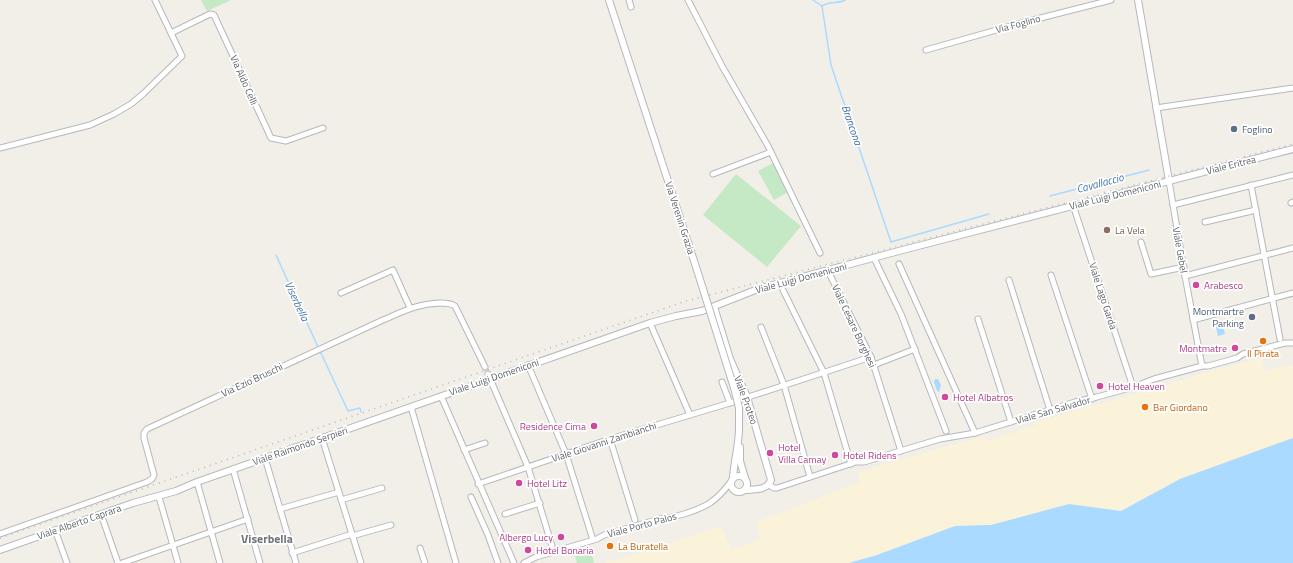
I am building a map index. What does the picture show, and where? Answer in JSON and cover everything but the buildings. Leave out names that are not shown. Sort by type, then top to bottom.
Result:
[{"type":"street","points":[[0,148],[90,125],[114,114],[131,104],[182,56],[155,0]]},
{"type":"street","name":"Via Verenin Grazia","points":[[609,0],[735,391],[739,408],[740,462],[745,479]]},
{"type":"street","points":[[628,0],[631,7]]},
{"type":"street","points":[[688,0],[722,66],[756,123],[820,253]]},
{"type":"street","name":"Via Foglino","points":[[926,50],[1111,0]]},
{"type":"street","points":[[1138,0],[1169,181]]},
{"type":"street","name":"Via Aldo Celli","points":[[171,33],[210,14],[214,15],[271,138],[286,141],[323,128]]},
{"type":"street","points":[[1156,108],[1293,88]]},
{"type":"street","name":"Viale Eritrea","points":[[1169,181],[1293,149]]},
{"type":"street","points":[[713,174],[771,152]]},
{"type":"street","points":[[1173,205],[1293,174]]},
{"type":"street","name":"Viale Gebel","points":[[1169,181],[1202,366]]},
{"type":"street","name":"Viale Luigi Domeniconi","points":[[441,396],[489,377],[650,323],[714,307],[731,299],[758,290],[1073,205],[1169,181]]},
{"type":"street","points":[[1251,185],[1280,339]]},
{"type":"street","name":"Viale Lago Garda","points":[[1073,205],[1133,387]]},
{"type":"street","points":[[1205,222],[1256,210]]},
{"type":"street","points":[[1141,242],[1151,274],[1184,267]]},
{"type":"street","points":[[1185,276],[1293,248]]},
{"type":"street","points":[[874,258],[901,314],[946,431]]},
{"type":"street","points":[[762,488],[740,476],[732,480],[731,488],[740,492],[744,490],[766,488],[769,485],[777,488],[851,464],[864,462],[940,439],[975,433],[899,264]]},
{"type":"street","points":[[341,293],[393,270],[410,308]]},
{"type":"street","name":"Viale Cesare Borghesi","points":[[828,271],[871,357],[901,451]]},
{"type":"street","points":[[1051,275],[1092,399]]},
{"type":"street","points":[[1009,280],[1050,410]]},
{"type":"street","points":[[783,290],[824,373],[851,464]]},
{"type":"street","points":[[1193,320],[1293,293]]},
{"type":"street","name":"Via Ezio Bruschi","points":[[0,534],[147,482],[152,479],[154,475],[144,438],[144,433],[147,429],[410,308],[428,304],[452,304],[457,309],[485,367]]},
{"type":"street","name":"Viale Proteo","points":[[714,307],[730,359],[747,397],[771,480],[769,485]]},
{"type":"street","points":[[978,319],[1011,422]]},
{"type":"street","points":[[650,323],[690,415]]},
{"type":"street","points":[[761,327],[784,385],[810,477]]},
{"type":"street","name":"Viale San Salvador","points":[[975,433],[1075,402],[1092,399],[1133,387],[1147,381],[1202,366],[1208,366],[1237,358],[1243,354],[1285,343],[1293,343]]},
{"type":"street","points":[[874,365],[915,349]]},
{"type":"street","name":"Viale Giovanni Zambianchi","points":[[478,484],[610,439],[730,403],[871,357]]},
{"type":"street","points":[[528,365],[566,454],[593,540]]},
{"type":"street","points":[[489,377],[528,467],[552,546]]},
{"type":"street","points":[[722,382],[730,403]]},
{"type":"street","points":[[441,396],[478,484],[514,563]]},
{"type":"street","name":"Viale Raimondo Serpieri","points":[[159,497],[233,469],[441,396]]},
{"type":"street","points":[[411,407],[456,563]]},
{"type":"street","points":[[322,438],[360,563]]},
{"type":"street","points":[[610,439],[635,520]]},
{"type":"street","name":"Via Verenin Grazia","points":[[732,480],[739,439]]},
{"type":"street","points":[[464,450],[485,443]]},
{"type":"street","points":[[265,458],[296,563]]},
{"type":"street","points":[[233,469],[260,563]]},
{"type":"street","points":[[744,490],[747,485],[745,479]]},
{"type":"street","name":"Viale Porto Palos","points":[[524,563],[536,557],[593,540],[604,535],[663,518],[671,518],[702,508],[713,501],[732,480]]},
{"type":"street","points":[[197,482],[220,563]]},
{"type":"street","points":[[342,500],[382,488]]},
{"type":"street","points":[[280,510],[339,492]]},
{"type":"street","points":[[159,497],[178,563]]},
{"type":"street","name":"Viale Alberto Caprara","points":[[0,550],[132,503],[159,497]]},
{"type":"street","points":[[471,497],[498,563]]},
{"type":"street","points":[[505,514],[540,503]]},
{"type":"street","points":[[101,514],[118,563]]},
{"type":"street","points":[[122,563],[248,519]]},
{"type":"street","points":[[292,553],[391,525]]},
{"type":"street","points":[[55,530],[67,563]]},
{"type":"street","points":[[420,548],[424,563]]},
{"type":"green space","points":[[201,0],[231,0],[207,11]]},
{"type":"green space","points":[[773,163],[788,192],[774,200],[758,171]]},
{"type":"green space","points":[[736,174],[801,226],[767,267],[703,215]]},
{"type":"green space","points":[[591,552],[594,563],[577,563],[575,556]]},
{"type":"sand","points":[[1262,358],[1264,371],[1293,365],[1293,438],[1180,479],[1121,511],[1069,504],[991,525],[955,526],[877,555],[849,563],[605,563],[644,552],[721,526],[732,550],[760,539],[757,522],[860,482],[858,472],[984,436],[987,441],[1036,425],[1035,422],[1171,384],[1207,372]]},
{"type":"water","points":[[1222,321],[1225,334],[1218,336],[1215,323]]},
{"type":"water","points":[[935,379],[938,379],[941,385],[939,392],[937,391],[934,382]]},
{"type":"water","points":[[1293,438],[1293,563],[849,563],[877,555],[955,526],[991,525],[1069,504],[1121,511],[1180,479]]},
{"type":"waterway","name":"Brancona","points":[[813,0],[822,6]]},
{"type":"waterway","name":"Brancona","points":[[822,6],[845,0]]},
{"type":"waterway","name":"Brancona","points":[[822,6],[831,65],[891,242],[989,214]]},
{"type":"waterway","name":"Cavallaccio","points":[[1050,196],[1149,170]]},
{"type":"waterway","name":"Viserbella","points":[[276,255],[318,347]]},
{"type":"waterway","name":"Viserbella","points":[[320,351],[348,411],[360,408],[361,412]]},
{"type":"railway","points":[[0,538],[686,301],[1293,144]]},
{"type":"place","name":"Foglino","points":[[1234,129]]},
{"type":"place","name":"La Vela","points":[[1107,230]]},
{"type":"place","name":"Arabesco","points":[[1196,285]]},
{"type":"place","name":"Montmartre Parking","points":[[1252,317]]},
{"type":"place","name":"Il Pirata","points":[[1263,341]]},
{"type":"place","name":"Montmatre","points":[[1235,348]]},
{"type":"place","name":"Hotel Heaven","points":[[1100,386]]},
{"type":"place","name":"Hotel Albatros","points":[[945,397]]},
{"type":"place","name":"Bar Giordano","points":[[1145,407]]},
{"type":"place","name":"Residence Cima","points":[[594,426]]},
{"type":"place","name":"Hotel Villa Camay","points":[[770,453]]},
{"type":"place","name":"Hotel Ridens","points":[[835,455]]},
{"type":"place","name":"Hotel Litz","points":[[519,483]]},
{"type":"place","name":"Albergo Lucy","points":[[561,537]]},
{"type":"place","name":"La Buratella","points":[[610,546]]},
{"type":"place","name":"Hotel Bonaria","points":[[528,550]]},
{"type":"district","name":"Viserbella","points":[[267,538]]}]
